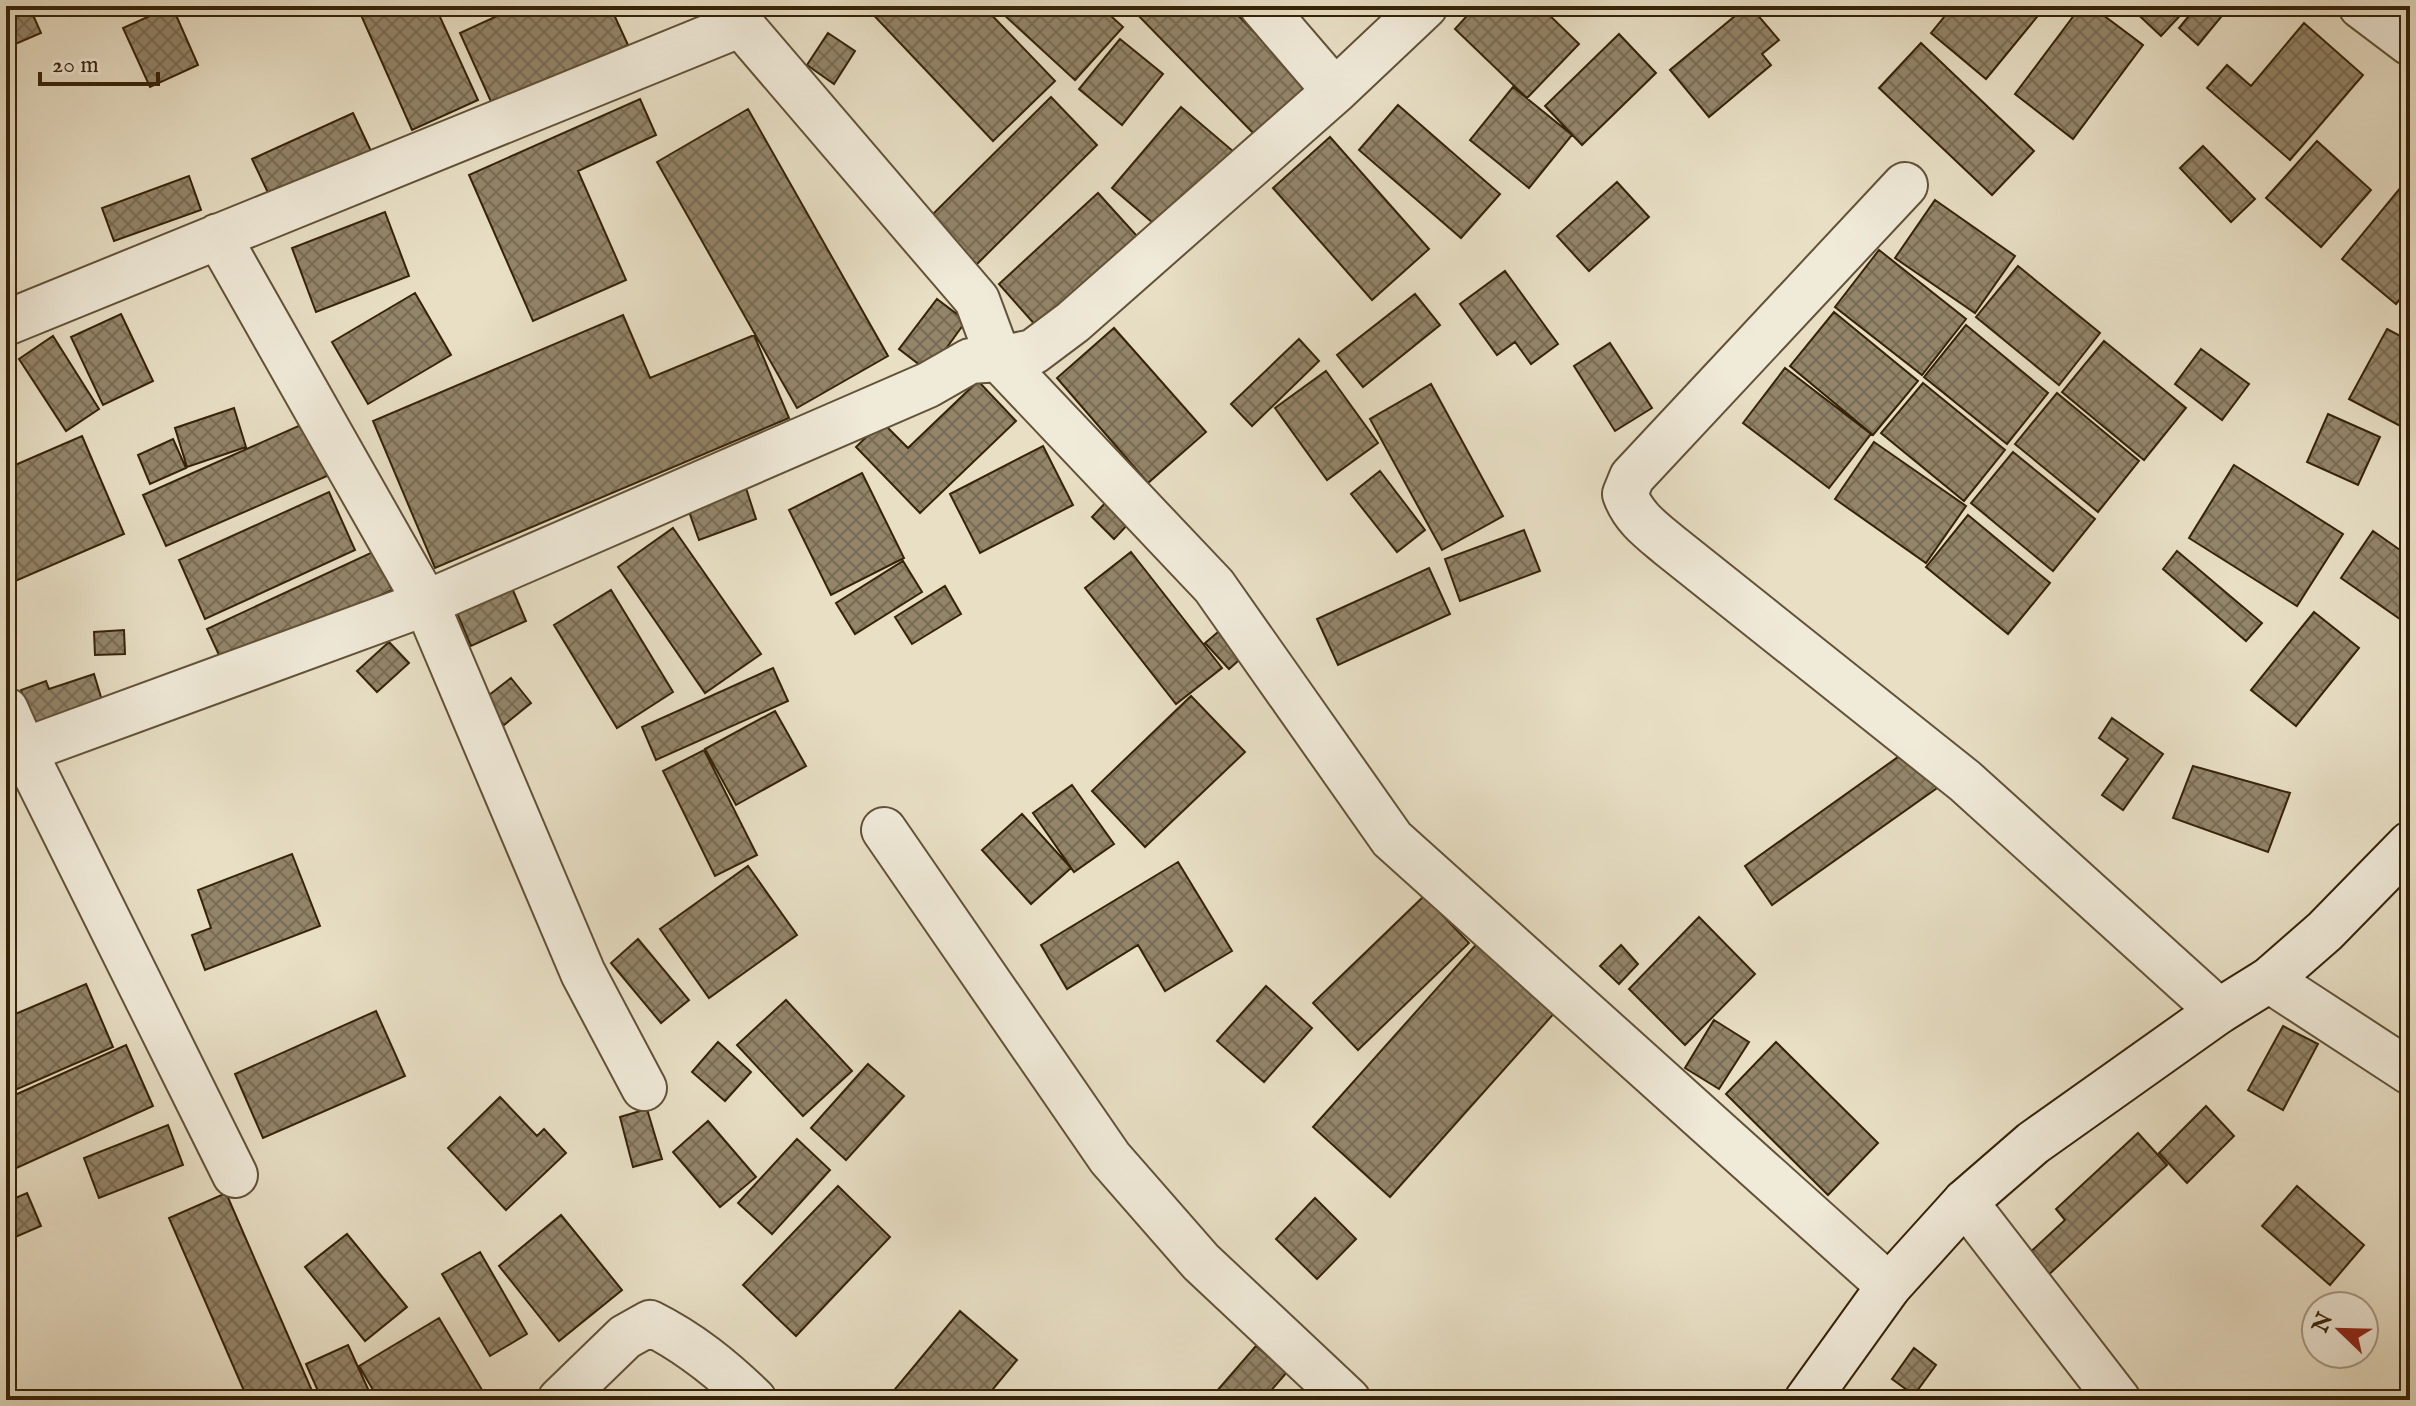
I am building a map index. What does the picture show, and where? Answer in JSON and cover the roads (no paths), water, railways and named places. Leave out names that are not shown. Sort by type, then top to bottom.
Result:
[{"type":"street","points":[[1262,6],[1335,91]]},
{"type":"street","points":[[15,754],[426,603],[928,385],[970,361],[1033,352],[1073,322],[1335,91],[1425,6]]},
{"type":"street","points":[[2361,6],[2410,43]]},
{"type":"street","points":[[6,323],[218,236],[732,16],[977,300],[999,359],[1214,586],[1392,839],[1889,1286]]},
{"type":"street","points":[[1905,185],[1632,477],[1625,494],[1630,507],[1644,524],[1965,781],[2219,1011]]},
{"type":"street","points":[[218,236],[426,603],[583,973],[644,1088]]},
{"type":"street","points":[[6,710],[15,754],[235,1175]]},
{"type":"street","points":[[884,830],[1110,1158],[1201,1262],[1348,1400]]},
{"type":"street","points":[[1807,1400],[1889,1286],[1965,1202],[2033,1143],[2219,1011],[2269,980],[2325,931],[2410,844]]},
{"type":"street","points":[[2269,980],[2410,1072]]},
{"type":"street","points":[[1965,1202],[2118,1400]]},
{"type":"street","points":[[560,1400],[625,1337],[650,1323],[680,1338],[718,1365],[754,1400]]}]
